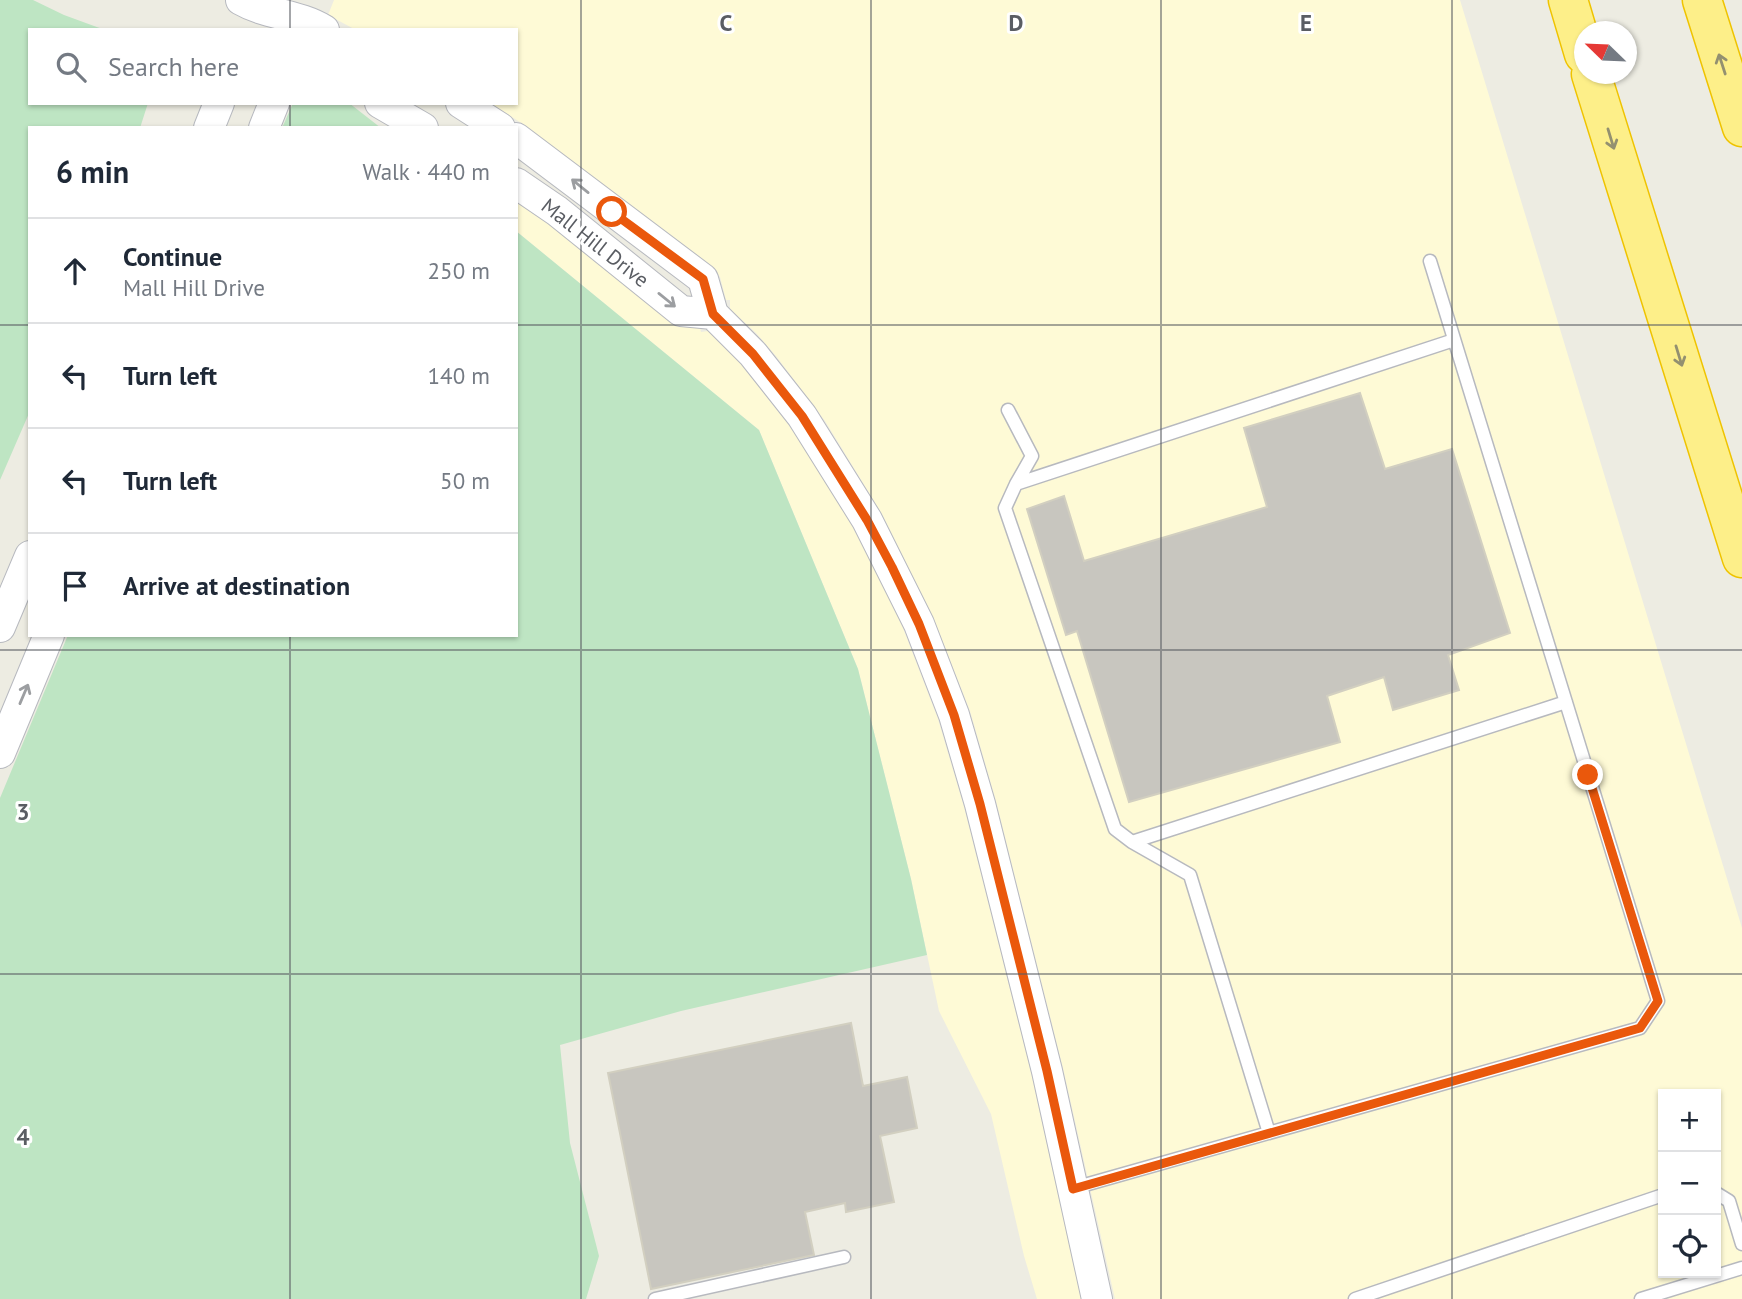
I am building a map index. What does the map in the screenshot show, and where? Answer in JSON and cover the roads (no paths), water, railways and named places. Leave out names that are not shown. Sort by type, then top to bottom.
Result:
[{"type":"highway","points":[[1567,0],[1574,22]]},
{"type":"highway","points":[[1702,0],[1742,127]]},
{"type":"highway","points":[[1594,84],[1742,558]]},
{"type":"street","points":[[257,14],[312,20]]},
{"type":"street","points":[[210,126],[218,105]]},
{"type":"street","points":[[265,126],[273,105]]},
{"type":"street","points":[[383,105],[420,126]]},
{"type":"street","points":[[464,105],[497,126]]},
{"type":"street","name":"Mall Hill Drive","points":[[518,140],[703,279],[713,314],[753,354],[809,428],[867,520],[919,624],[954,715],[980,804],[1047,1071],[1097,1299]]},
{"type":"street","name":"Mall Hill Drive","points":[[518,184],[557,211],[681,311],[713,314]]},
{"type":"street","points":[[0,627],[28,561]]},
{"type":"street","points":[[0,752],[48,637]]},
{"type":"lane","points":[[1073,1189],[1640,1028],[1658,1001],[1430,261]]},
{"type":"lane","points":[[1016,484],[1454,340]]},
{"type":"lane","points":[[1008,410],[1032,456],[1006,508],[1115,829],[1132,842],[1190,875],[1269,1133]]},
{"type":"lane","points":[[1132,842],[1566,702]]},
{"type":"lane","points":[[1721,1196],[1729,1201],[1742,1244]]},
{"type":"lane","points":[[1355,1299],[1658,1197]]},
{"type":"lane","points":[[655,1299],[844,1257]]},
{"type":"lane","points":[[1641,1299],[1742,1268]]}]
